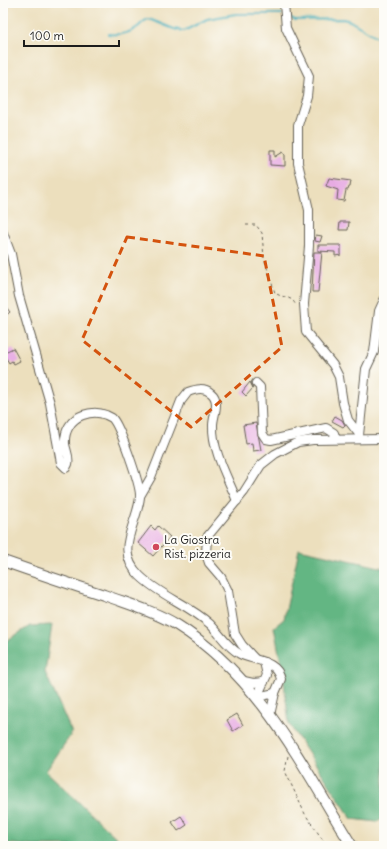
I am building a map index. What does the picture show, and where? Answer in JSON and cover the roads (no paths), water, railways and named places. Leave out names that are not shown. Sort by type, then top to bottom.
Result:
[{"type":"main road","points":[[3,561],[148,610],[176,625],[212,650],[244,681],[270,715],[352,846]]},
{"type":"street","points":[[284,3],[286,28],[309,76],[307,96],[298,125],[298,163],[309,210],[309,246],[304,304],[306,332],[332,365],[339,377],[343,403],[348,420],[359,436]]},
{"type":"street","points":[[3,233],[11,254],[20,296],[50,403],[61,463],[66,468],[69,460],[65,444],[68,428],[74,419],[90,412],[101,413],[112,418],[115,423],[132,463],[140,496]]},
{"type":"street","points":[[359,436],[366,369],[374,352],[379,311],[384,300]]},
{"type":"street","points":[[256,383],[260,387],[262,430],[264,437],[271,440],[326,428],[334,433],[336,439]]},
{"type":"street","points":[[237,501],[215,444],[213,426],[216,405],[214,397],[211,393],[202,389],[188,392],[181,401],[151,478],[140,496],[128,538],[127,551],[130,562],[139,575],[152,587],[193,610],[234,650],[242,655],[255,658],[272,665],[280,673],[281,679],[275,694],[270,715]]},
{"type":"street","points":[[255,658],[242,645],[235,634],[228,591],[220,577],[209,564],[206,554],[207,537],[237,501],[261,465],[275,454],[298,442],[359,436],[384,438]]},
{"type":"street","points":[[257,697],[267,676],[264,662]]},
{"type":"street","points":[[244,681],[253,683],[264,682]]},
{"type":"street","points":[[257,697],[275,694]]},
{"type":"waterway","points":[[108,34],[128,32],[149,19],[174,29],[184,31],[207,19],[236,14],[282,14]]},
{"type":"waterway","points":[[288,17],[295,20],[343,19],[350,21],[384,41]]},
{"type":"place","name":"La Giostra Rist. pizzeria","points":[[156,547]]}]
